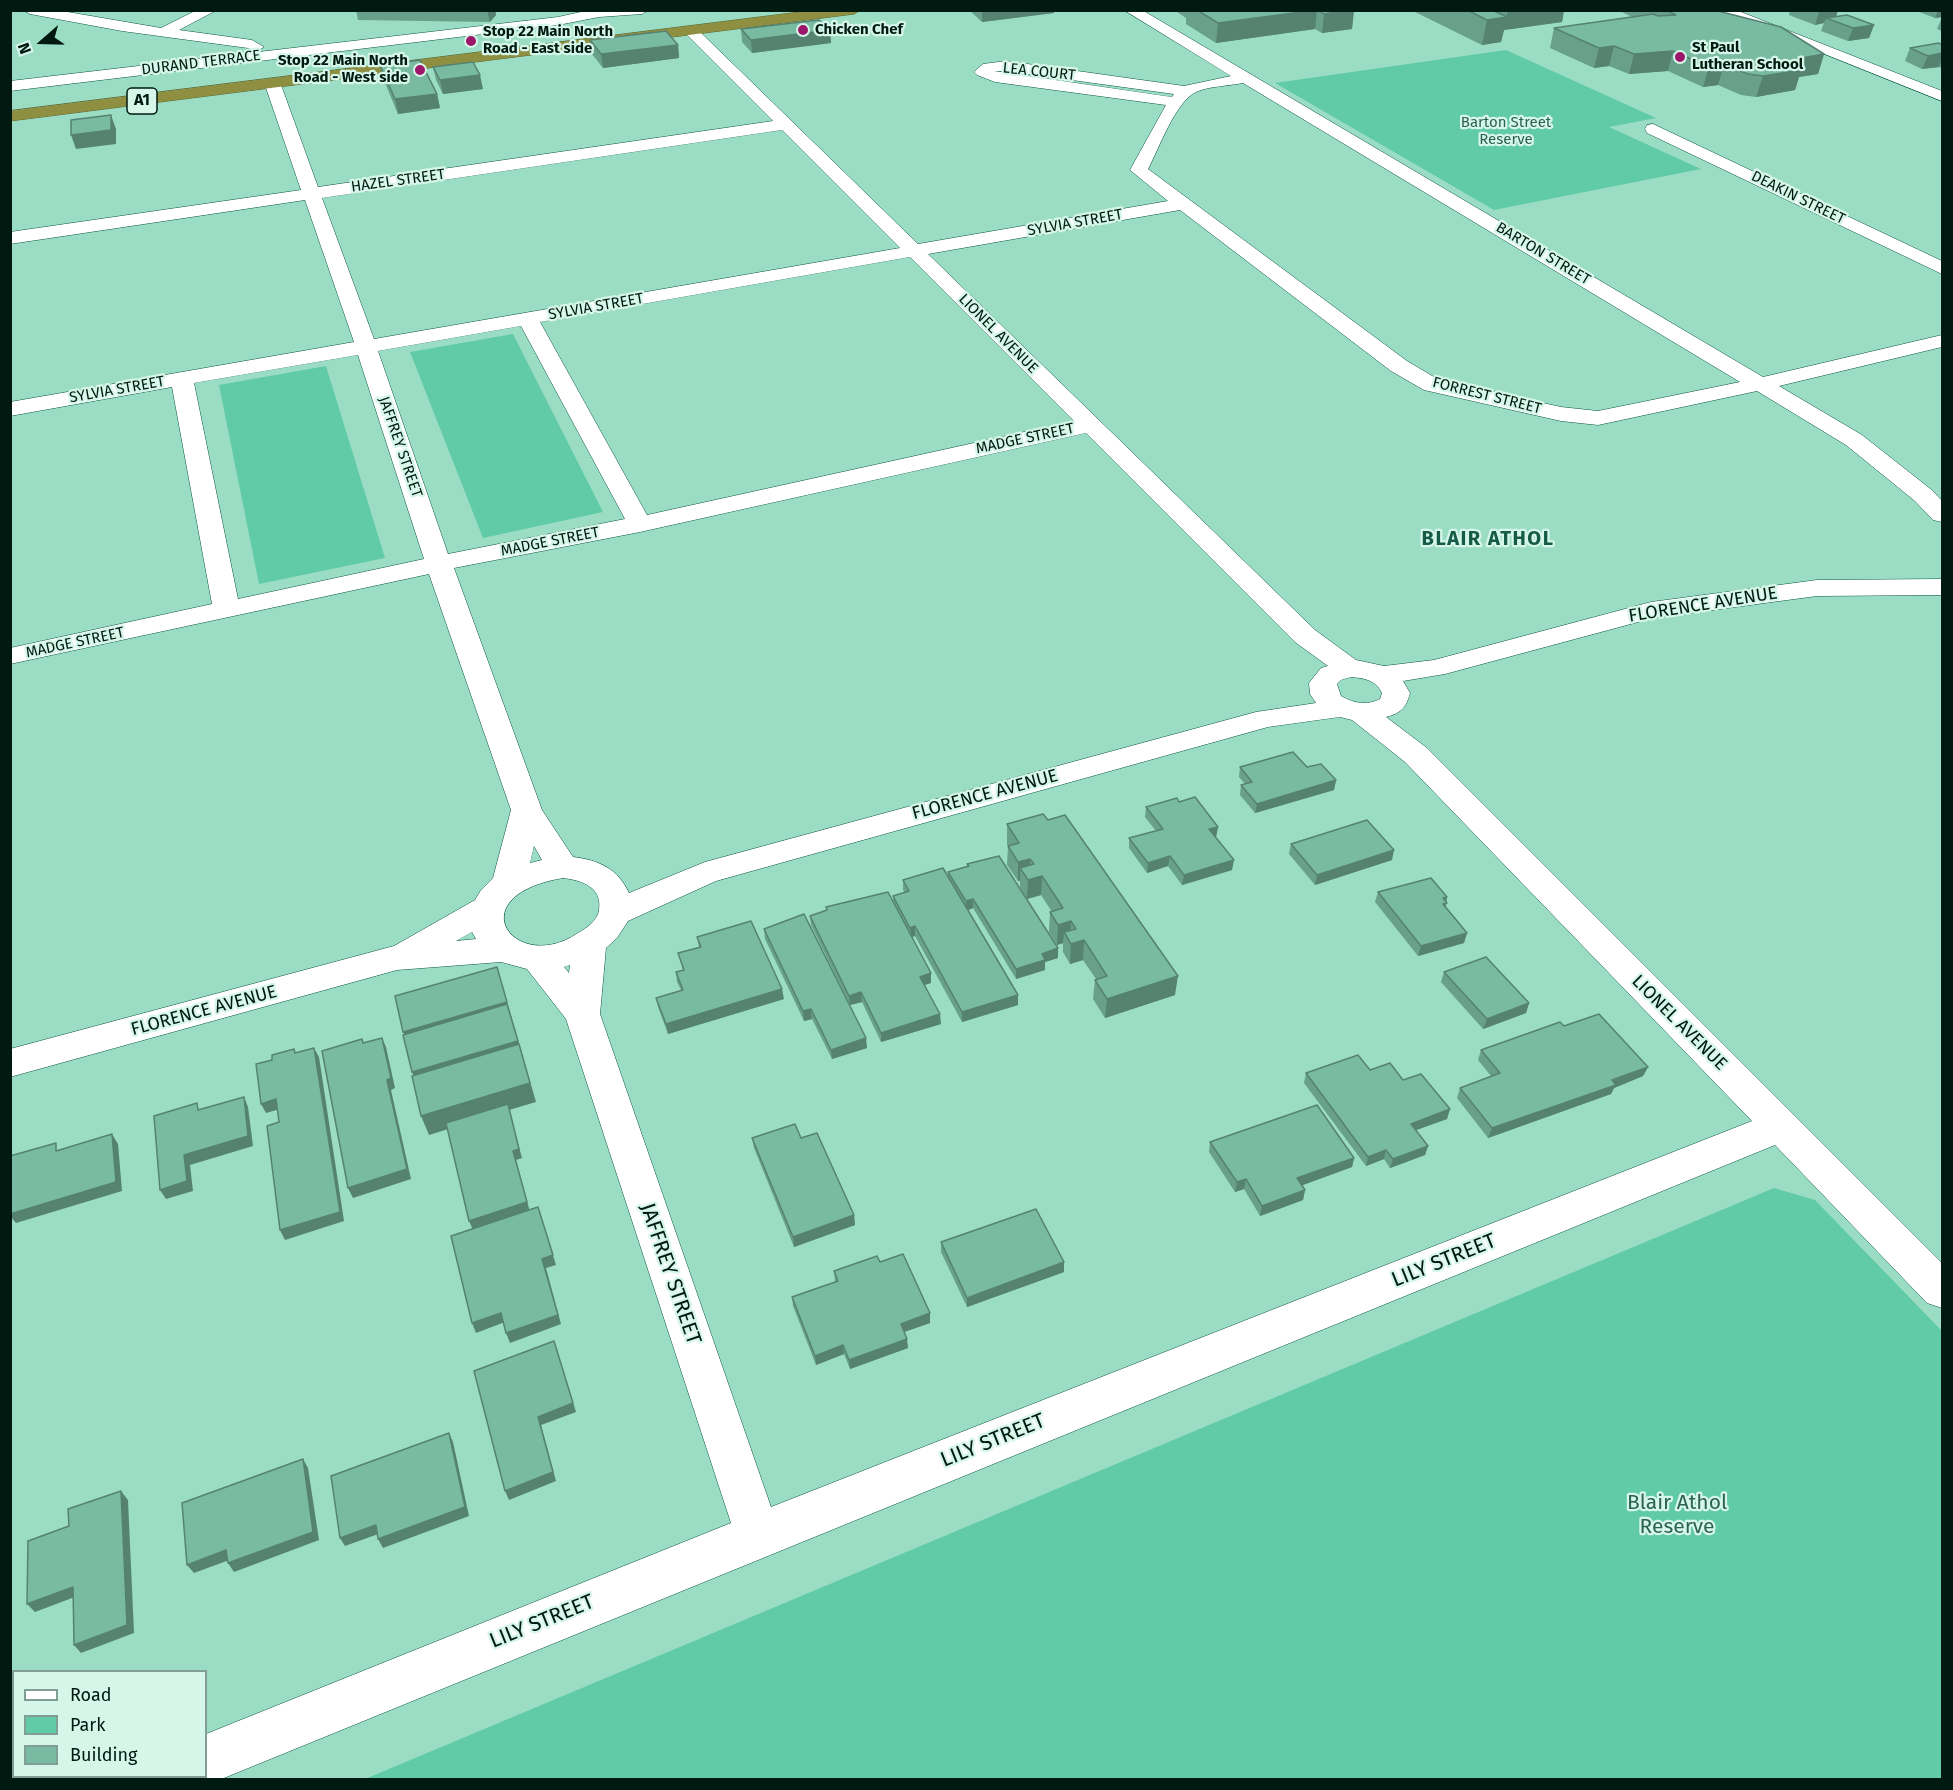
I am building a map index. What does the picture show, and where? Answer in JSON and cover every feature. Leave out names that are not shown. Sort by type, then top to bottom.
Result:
[{"type":"highway","name":"A1","points":[[10,116],[773,10]]},
{"type":"highway","name":"A1","points":[[10,105],[271,79],[692,32],[854,10]]},
{"type":"street","points":[[30,10],[68,19],[252,44],[268,55]]},
{"type":"street","points":[[162,32],[210,10]]},
{"type":"street","name":"DURAND TERRACE","points":[[10,86],[558,21],[598,12],[642,10]]},
{"type":"street","name":"BARTON STREET","points":[[1131,10],[1854,440],[1924,496],[1942,515]]},
{"type":"street","points":[[1722,10],[1942,96]]},
{"type":"street","name":"LIONEL AVENUE","points":[[692,32],[1305,636],[1332,678],[1332,703],[1374,699],[1416,755],[1942,1290]]},
{"type":"street","name":"LEA COURT","points":[[1006,66],[1180,96],[995,77],[982,72],[988,68],[1006,66]]},
{"type":"street","points":[[1180,96],[1192,88],[1248,78]]},
{"type":"street","name":"JAFFREY STREET","points":[[271,79],[527,810],[563,867]]},
{"type":"street","name":"FORREST STREET","points":[[1180,96],[1139,170],[1399,366],[1432,385],[1561,414],[1598,418],[1942,340]]},
{"type":"street","name":"HAZEL STREET","points":[[10,238],[786,124]]},
{"type":"street","name":"DEAKIN STREET","points":[[1653,129],[1942,268]]},
{"type":"street","name":"SYLVIA STREET","points":[[10,409],[1182,204]]},
{"type":"street","points":[[528,319],[640,524]]},
{"type":"street","points":[[182,379],[227,611]]},
{"type":"street","name":"MADGE STREET","points":[[10,656],[439,564],[640,524],[1089,425]]},
{"type":"street","name":"FLORENCE AVENUE","points":[[616,913],[705,873],[1266,718],[1374,699],[1435,668],[1651,610],[1817,588],[1942,587]]},
{"type":"street","points":[[1332,678],[1371,671],[1374,699]]},
{"type":"street","name":"FLORENCE AVENUE","points":[[1266,718],[1299,704],[1332,678]]},
{"type":"street","points":[[498,896],[534,871],[563,867],[587,870],[605,880],[616,896],[616,913],[606,930],[589,944],[564,954],[521,953],[488,931],[498,896],[527,810]]},
{"type":"street","name":"FLORENCE AVENUE","points":[[605,880],[705,873]]},
{"type":"street","name":"FLORENCE AVENUE","points":[[397,958],[498,896]]},
{"type":"street","name":"JAFFREY STREET","points":[[589,944],[582,1014],[758,1535]]},
{"type":"street","name":"JAFFREY STREET","points":[[521,953],[582,1014]]},
{"type":"street","name":"FLORENCE AVENUE","points":[[10,1063],[397,958],[521,953]]},
{"type":"street","name":"LILY STREET","points":[[207,1759],[758,1535],[1781,1126]]},
{"type":"green space","name":"Barton Street Reserve","points":[[1506,50],[1656,118],[1609,127],[1701,169],[1494,210],[1275,83]]},
{"type":"green space","points":[[513,334],[603,512],[483,538],[410,352]]},
{"type":"green space","points":[[326,366],[385,558],[259,584],[219,385]]},
{"type":"green space","name":"Blair Athol Reserve","points":[[1774,1188],[1815,1200],[1942,1331],[1942,1779],[365,1779]]},
{"type":"building","points":[[1197,10],[1316,10],[1218,23]]},
{"type":"building","points":[[1318,10],[1349,10],[1324,14]]},
{"type":"building","points":[[1467,10],[1492,10],[1507,17],[1487,20]]},
{"type":"building","points":[[1666,10],[1714,10],[1781,27],[1824,54],[1802,58],[1801,70],[1763,76],[1748,74],[1724,65],[1709,67],[1673,51],[1634,54],[1614,46],[1599,48],[1554,28],[1653,14],[1676,15]]},
{"type":"building","points":[[1847,15],[1874,25],[1853,28],[1826,18]]},
{"type":"building","points":[[819,20],[830,30],[751,40],[741,29]]},
{"type":"building","points":[[666,31],[678,45],[601,54],[590,40]]},
{"type":"building","points":[[1939,43],[1942,45],[1942,53],[1928,56],[1910,48]]},
{"type":"building","points":[[420,60],[437,94],[395,99],[380,65]]},
{"type":"building","points":[[473,62],[480,75],[440,80],[433,67]]},
{"type":"building","points":[[111,115],[111,130],[71,135],[71,120]]},
{"type":"building","points":[[1293,752],[1307,767],[1321,764],[1336,780],[1257,804],[1241,785],[1252,782],[1240,767]]},
{"type":"building","points":[[1195,797],[1218,827],[1209,829],[1234,860],[1184,875],[1170,856],[1148,863],[1129,838],[1163,829],[1146,807],[1177,798],[1179,802]]},
{"type":"building","points":[[1043,814],[1048,820],[1065,815],[1178,976],[1107,999],[1095,980],[1107,976],[1084,940],[1071,944],[1064,932],[1076,929],[1071,921],[1058,925],[1050,912],[1063,908],[1042,876],[1028,880],[1020,868],[1034,864],[1030,859],[1018,862],[1008,846],[1019,843],[1007,824]]},
{"type":"building","points":[[1367,820],[1394,850],[1317,875],[1291,844]]},
{"type":"building","points":[[999,856],[1058,948],[1042,954],[1045,960],[1016,969],[973,899],[966,901],[948,872],[969,866],[967,864]]},
{"type":"building","points":[[943,868],[1018,995],[962,1012],[915,926],[910,928],[893,896],[909,891],[903,880]]},
{"type":"building","points":[[1431,878],[1447,897],[1443,898],[1447,903],[1443,904],[1467,933],[1421,946],[1378,892]]},
{"type":"building","points":[[888,892],[931,973],[920,977],[940,1014],[881,1033],[861,992],[849,996],[810,916],[827,910],[826,907]]},
{"type":"building","points":[[804,914],[866,1038],[831,1050],[811,1009],[803,1011],[764,929]]},
{"type":"building","points":[[751,921],[782,989],[666,1024],[656,998],[683,990],[676,972],[684,970],[678,953],[701,947],[697,937]]},
{"type":"building","points":[[1486,957],[1529,1003],[1487,1019],[1444,972]]},
{"type":"building","points":[[497,967],[507,1002],[403,1032],[395,996]]},
{"type":"building","points":[[507,1004],[518,1041],[412,1072],[403,1035]]},
{"type":"building","points":[[1599,1014],[1648,1067],[1612,1080],[1616,1085],[1492,1128],[1460,1088],[1500,1073],[1481,1050],[1560,1022],[1564,1026]]},
{"type":"building","points":[[382,1038],[391,1078],[387,1080],[407,1169],[348,1188],[322,1051],[362,1039],[363,1043]]},
{"type":"building","points":[[519,1044],[530,1083],[421,1116],[412,1076]]},
{"type":"building","points":[[314,1048],[340,1212],[280,1230],[267,1126],[279,1122],[276,1099],[261,1104],[256,1064],[272,1060],[272,1055],[294,1049],[295,1053]]},
{"type":"building","points":[[1358,1055],[1370,1070],[1390,1063],[1403,1080],[1421,1074],[1450,1109],[1411,1124],[1428,1146],[1393,1159],[1386,1150],[1368,1157],[1306,1073]]},
{"type":"building","points":[[244,1097],[248,1136],[184,1155],[187,1181],[160,1190],[154,1116],[197,1103],[198,1110]]},
{"type":"building","points":[[508,1104],[519,1149],[513,1151],[527,1202],[469,1221],[446,1123]]},
{"type":"building","points":[[1317,1105],[1354,1158],[1297,1178],[1305,1190],[1262,1206],[1246,1179],[1237,1182],[1210,1142]]},
{"type":"building","points":[[795,1124],[801,1138],[817,1133],[854,1215],[793,1237],[752,1138]]},
{"type":"building","points":[[112,1134],[116,1182],[10,1214],[10,1156],[56,1143],[56,1151]]},
{"type":"building","points":[[538,1207],[553,1255],[542,1259],[558,1315],[506,1333],[501,1313],[472,1323],[451,1236]]},
{"type":"building","points":[[1036,1209],[1064,1262],[967,1298],[941,1242]]},
{"type":"building","points":[[903,1254],[930,1313],[901,1324],[907,1339],[849,1360],[843,1345],[815,1356],[792,1297],[838,1281],[834,1271],[877,1256],[880,1262]]},
{"type":"building","points":[[554,1341],[573,1403],[538,1417],[553,1472],[505,1491],[474,1371]]},
{"type":"building","points":[[449,1433],[465,1507],[378,1539],[376,1525],[340,1538],[331,1476]]},
{"type":"building","points":[[303,1459],[313,1532],[228,1563],[226,1550],[187,1565],[182,1503]]},
{"type":"building","points":[[121,1491],[127,1625],[74,1645],[73,1587],[27,1604],[28,1541],[69,1526],[68,1509]]},
{"type":"place","name":"Chicken Chef","points":[[803,30]]},
{"type":"place","name":"Stop 22 Main North Road - East side","points":[[471,41]]},
{"type":"place","name":"St Paul Lutheran School","points":[[1680,57]]},
{"type":"place","name":"Stop 22 Main North Road - West side","points":[[420,70]]},
{"type":"district","name":"BLAIR ATHOL","points":[[1488,539]]}]
